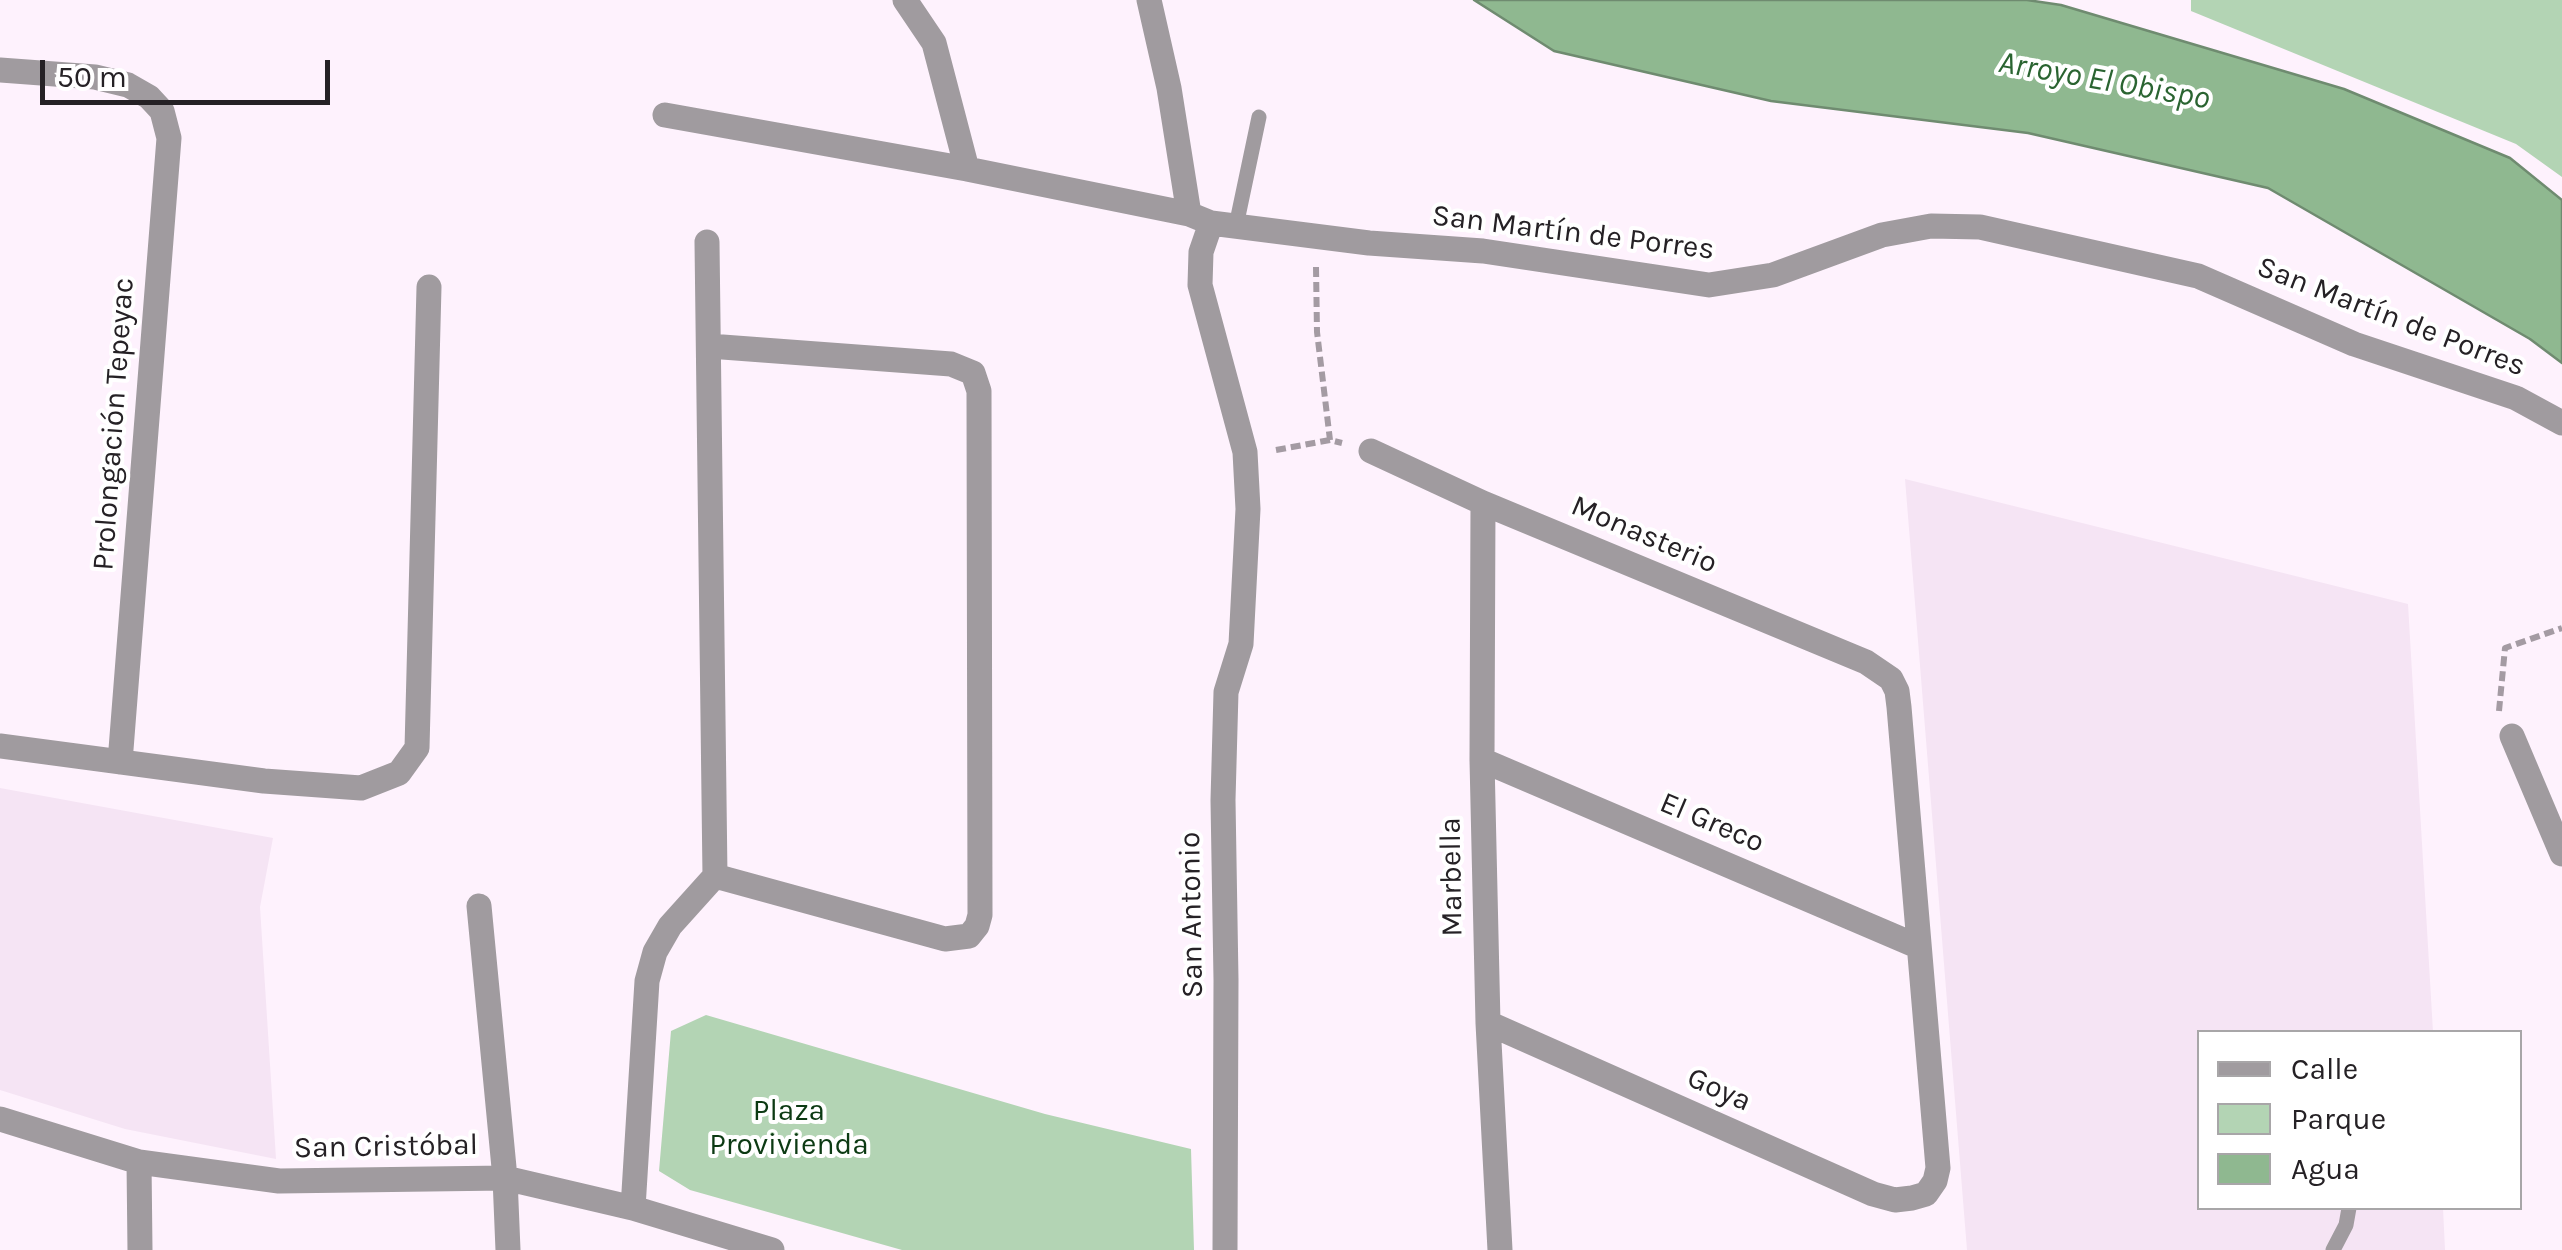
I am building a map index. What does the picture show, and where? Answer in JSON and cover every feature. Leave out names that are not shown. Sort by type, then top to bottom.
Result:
[{"type":"street","points":[[905,0],[934,43],[967,169]]},
{"type":"street","points":[[1150,0],[1169,88],[1212,221]]},
{"type":"street","name":"Prolongación Tepeyac","points":[[0,70],[95,78],[128,85],[150,97],[162,111],[168,138],[120,762]]},
{"type":"street","name":"San Martín de Porres","points":[[665,115],[967,169],[1212,221],[1319,238],[1483,251],[1710,285],[1774,276],[1882,235],[1931,226],[1980,227],[2198,276],[2354,344],[2516,398],[2562,423]]},
{"type":"street","name":"San Antonio","points":[[1212,221],[1201,252],[1200,285],[1245,452],[1247,580],[1241,644],[1226,692],[1225,1250]]},
{"type":"street","points":[[633,1208],[647,981],[655,952],[670,926],[715,876],[707,242]]},
{"type":"street","points":[[0,746],[264,781],[361,788],[399,773],[417,748],[430,287]]},
{"type":"street","points":[[710,346],[952,364],[973,373],[979,391],[977,926],[969,936],[945,939],[715,876]]},
{"type":"street","name":"Monasterio","points":[[1371,451],[1483,503],[1866,662],[1891,679],[1897,691],[1917,946]]},
{"type":"street","name":"Marbella","points":[[1483,503],[1482,760],[1488,1023],[1500,1250]]},
{"type":"street","points":[[2512,736],[2562,854]]},
{"type":"street","name":"El Greco","points":[[1482,760],[1917,946]]},
{"type":"street","points":[[479,906],[505,1178],[508,1250]]},
{"type":"street","name":"Goya","points":[[1488,1023],[1873,1194],[1895,1200],[1926,1194],[1938,1168],[1917,946]]},
{"type":"street","name":"San Cristóbal","points":[[0,1118],[139,1162],[279,1181],[505,1178],[633,1208],[772,1250]]},
{"type":"street","points":[[139,1162],[140,1250]]},
{"type":"lane","points":[[1212,221],[1259,117]]},
{"type":"lane","points":[[2333,1250],[2349,1210]]},
{"type":"path","points":[[1319,238],[1314,290],[1330,440]]},
{"type":"path","points":[[1245,452],[1288,449],[1330,440],[1371,451]]},
{"type":"path","points":[[2512,736],[2498,729],[2505,648],[2562,628]]},
{"type":"shaded area","points":[[1905,479],[2408,604],[2433,1030],[2197,1030],[2197,1210],[2443,1210],[2445,1250],[1967,1250]]},
{"type":"shaded area","points":[[0,788],[273,838],[260,907],[276,1159],[125,1129],[0,1090]]},
{"type":"green space","points":[[2191,0],[2562,0],[2562,177],[2516,144],[2191,11]]},
{"type":"green space","name":"Plaza Provivienda","points":[[706,1015],[1045,1114],[1191,1149],[1194,1250],[902,1250],[690,1190],[659,1171],[671,1031]]},
{"type":"water","name":"Arroyo El Obispo","points":[[1474,0],[2027,0],[2061,5],[2344,89],[2510,158],[2562,200],[2562,363],[2530,339],[2268,188],[2028,133],[1771,101],[1554,51]]}]
